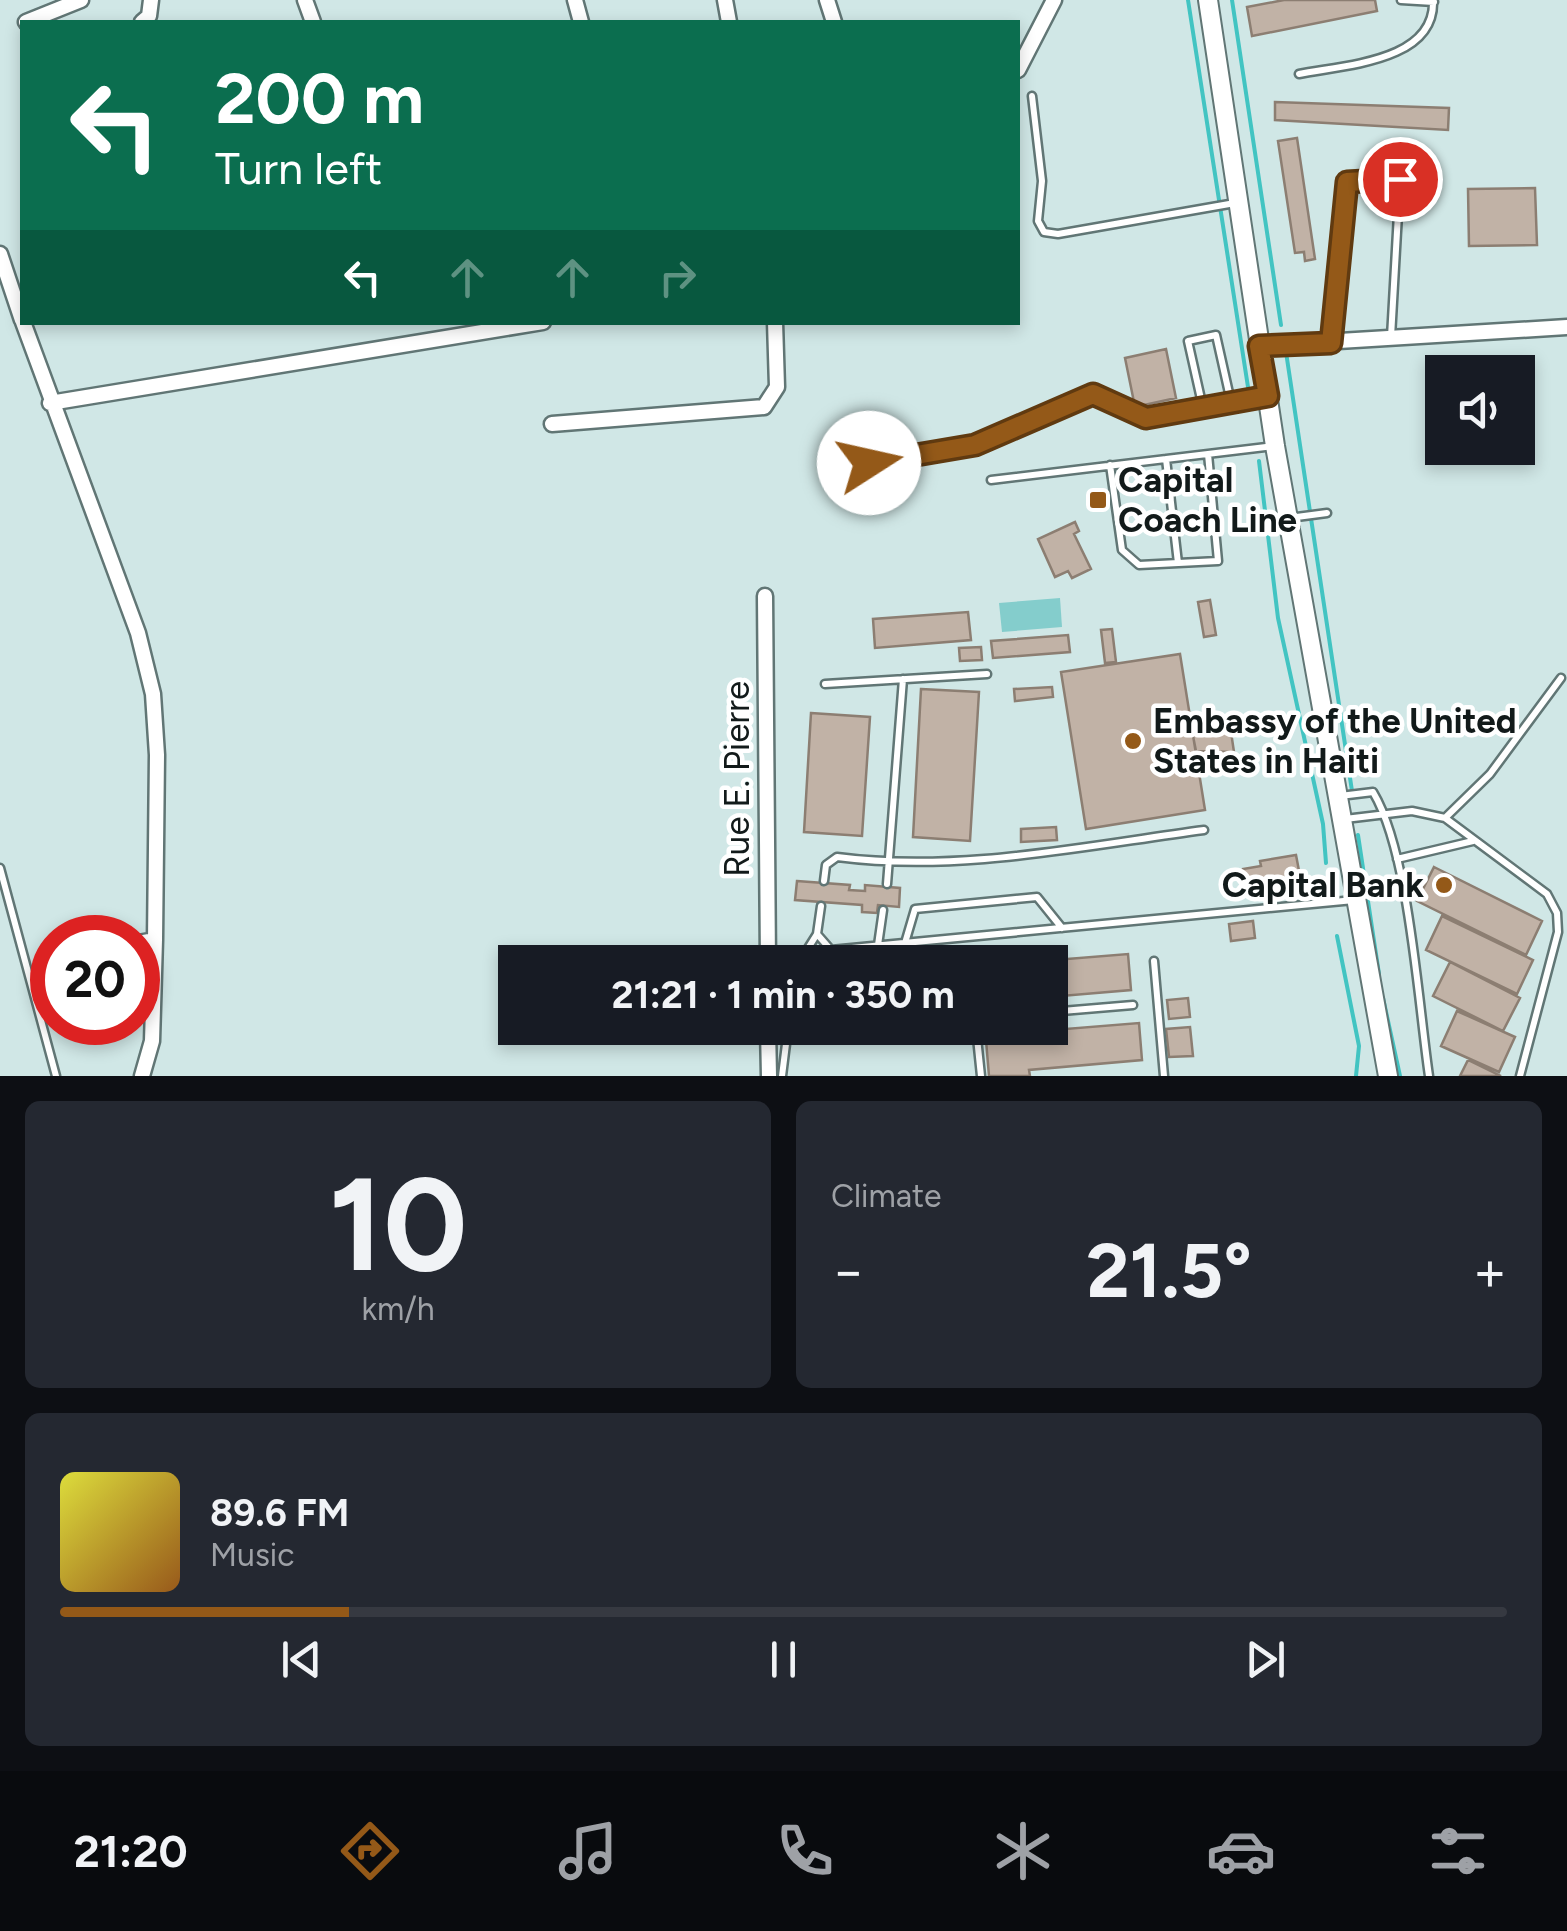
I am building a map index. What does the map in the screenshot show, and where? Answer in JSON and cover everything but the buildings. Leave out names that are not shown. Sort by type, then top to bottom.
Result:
[{"type":"main road","points":[[1208,0],[1275,446],[1345,819],[1388,1076]]},
{"type":"street","points":[[30,20],[82,0]]},
{"type":"street","points":[[1020,66],[1054,0]]},
{"type":"street","points":[[0,254],[20,312]]},
{"type":"street","points":[[24,325],[50,403],[138,632],[152,694],[157,755],[155,915]]},
{"type":"street","points":[[50,403],[525,325]]},
{"type":"street","points":[[552,424],[764,407],[777,386],[775,325]]},
{"type":"street","points":[[1259,346],[1567,327]]},
{"type":"street","name":"Rue E. Pierre","points":[[766,596],[768,945]]},
{"type":"street","points":[[142,1076],[151,1045]]},
{"type":"street","points":[[768,1045],[769,1076]]},
{"type":"lane","points":[[1298,74],[1394,54],[1427,30],[1434,1],[1401,0]]},
{"type":"lane","points":[[1032,96],[1042,181],[1038,221],[1044,232],[1058,234],[1236,203]]},
{"type":"lane","points":[[1331,343],[1347,182],[1400,179],[1391,339]]},
{"type":"lane","points":[[1202,408],[1188,342],[1216,335],[1231,402]]},
{"type":"lane","points":[[869,463],[975,445],[1093,394],[1146,418],[1268,396]]},
{"type":"lane","points":[[992,480],[1275,446]]},
{"type":"lane","points":[[1110,466],[1122,550],[1139,565],[1218,561],[1208,454]]},
{"type":"lane","points":[[1166,459],[1178,563]]},
{"type":"lane","points":[[1288,518],[1327,513]]},
{"type":"lane","points":[[826,684],[987,674]]},
{"type":"lane","points":[[1445,818],[1490,774],[1561,678]]},
{"type":"lane","points":[[886,884],[903,679]]},
{"type":"lane","points":[[1339,796],[1372,792],[1385,813],[1396,860],[1429,1076]]},
{"type":"lane","points":[[1345,819],[1412,811],[1445,818],[1547,894],[1557,912],[1558,932],[1520,1076]]},
{"type":"lane","points":[[824,880],[826,866],[837,857],[890,864],[953,862],[1204,830]]},
{"type":"lane","points":[[1396,860],[1474,841]]},
{"type":"lane","points":[[0,868],[56,1076]]},
{"type":"lane","points":[[906,943],[914,909],[1038,897],[1062,928]]},
{"type":"lane","points":[[887,945],[1356,900]]},
{"type":"lane","points":[[810,945],[817,934],[821,906]]},
{"type":"lane","points":[[878,945],[883,910]]},
{"type":"lane","points":[[817,934],[827,945]]},
{"type":"lane","points":[[1154,961],[1164,1076]]},
{"type":"lane","points":[[1068,1011],[1134,1006]]},
{"type":"lane","points":[[782,1076],[786,1045]]},
{"type":"lane","points":[[978,1045],[981,1076]]},
{"type":"shaded area","points":[[1060,598],[1062,627],[1002,632],[999,603]]},
{"type":"waterway","points":[[1188,0],[1248,387]]},
{"type":"waterway","points":[[1232,0],[1281,325]]},
{"type":"waterway","points":[[1286,352],[1352,791]]},
{"type":"waterway","points":[[1259,461],[1278,618],[1323,824],[1326,863]]},
{"type":"waterway","points":[[1358,835],[1379,974]]},
{"type":"waterway","points":[[1337,936],[1359,1046],[1356,1076]]},
{"type":"waterway","points":[[1383,998],[1400,1076]]},
{"type":"place","name":"Capital Coach Line","points":[[1098,500]]},
{"type":"place","name":"Embassy of the United States in Haiti","points":[[1133,741]]},
{"type":"place","name":"Capital Bank","points":[[1444,885]]},
{"type":"route","points":[[869,463],[975,445],[1093,394],[1146,418],[1268,396],[1259,346],[1331,343],[1347,182],[1400,179]]}]
